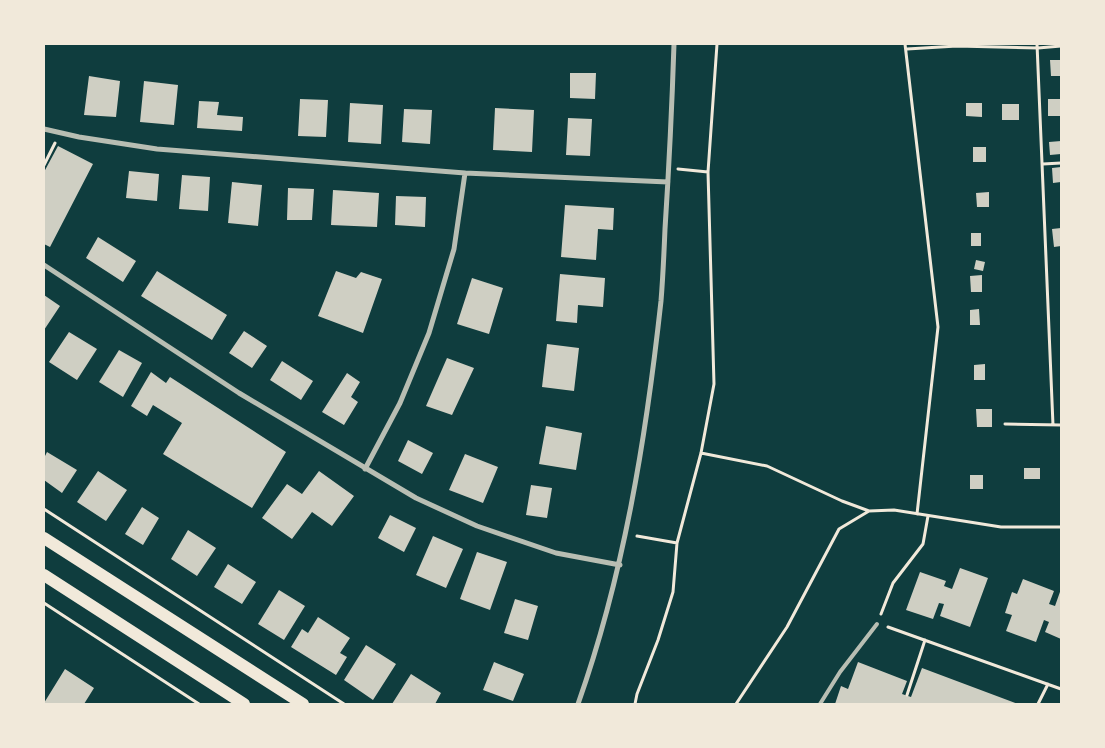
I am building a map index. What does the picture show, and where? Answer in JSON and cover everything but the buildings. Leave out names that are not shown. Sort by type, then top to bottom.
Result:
[{"type":"main road","points":[[44,538],[303,704]]},
{"type":"main road","points":[[44,575],[244,704]]},
{"type":"street","points":[[578,704],[595,657],[620,565],[646,417],[661,300],[674,44]]},
{"type":"street","points":[[44,129],[157,149],[465,173],[668,182]]},
{"type":"street","points":[[365,469],[400,403],[429,333],[454,248],[465,173]]},
{"type":"street","points":[[44,265],[239,393],[416,498],[476,526],[556,553],[620,565]]},
{"type":"lane","points":[[820,704],[840,672],[877,624]]},
{"type":"path","points":[[635,704],[673,592],[677,543],[701,453],[714,384],[708,172],[717,44]]},
{"type":"path","points":[[905,44],[907,48],[938,327],[916,514]]},
{"type":"path","points":[[1038,46],[1052,425]]},
{"type":"path","points":[[907,48],[1061,46]]},
{"type":"path","points":[[44,165],[60,133]]},
{"type":"path","points":[[1043,164],[1061,163]]},
{"type":"path","points":[[669,168],[708,172]]},
{"type":"path","points":[[1005,424],[1061,425]]},
{"type":"path","points":[[701,453],[767,466],[842,501],[869,511],[894,510],[1001,527],[1061,527]]},
{"type":"path","points":[[44,509],[344,704]]},
{"type":"path","points":[[736,704],[788,627],[839,530],[869,511]]},
{"type":"path","points":[[928,516],[923,544],[894,583],[877,624],[1061,689]]},
{"type":"path","points":[[626,535],[677,543]]},
{"type":"path","points":[[44,603],[199,704]]},
{"type":"path","points":[[907,695],[925,640]]},
{"type":"path","points":[[1038,704],[1048,684]]}]
